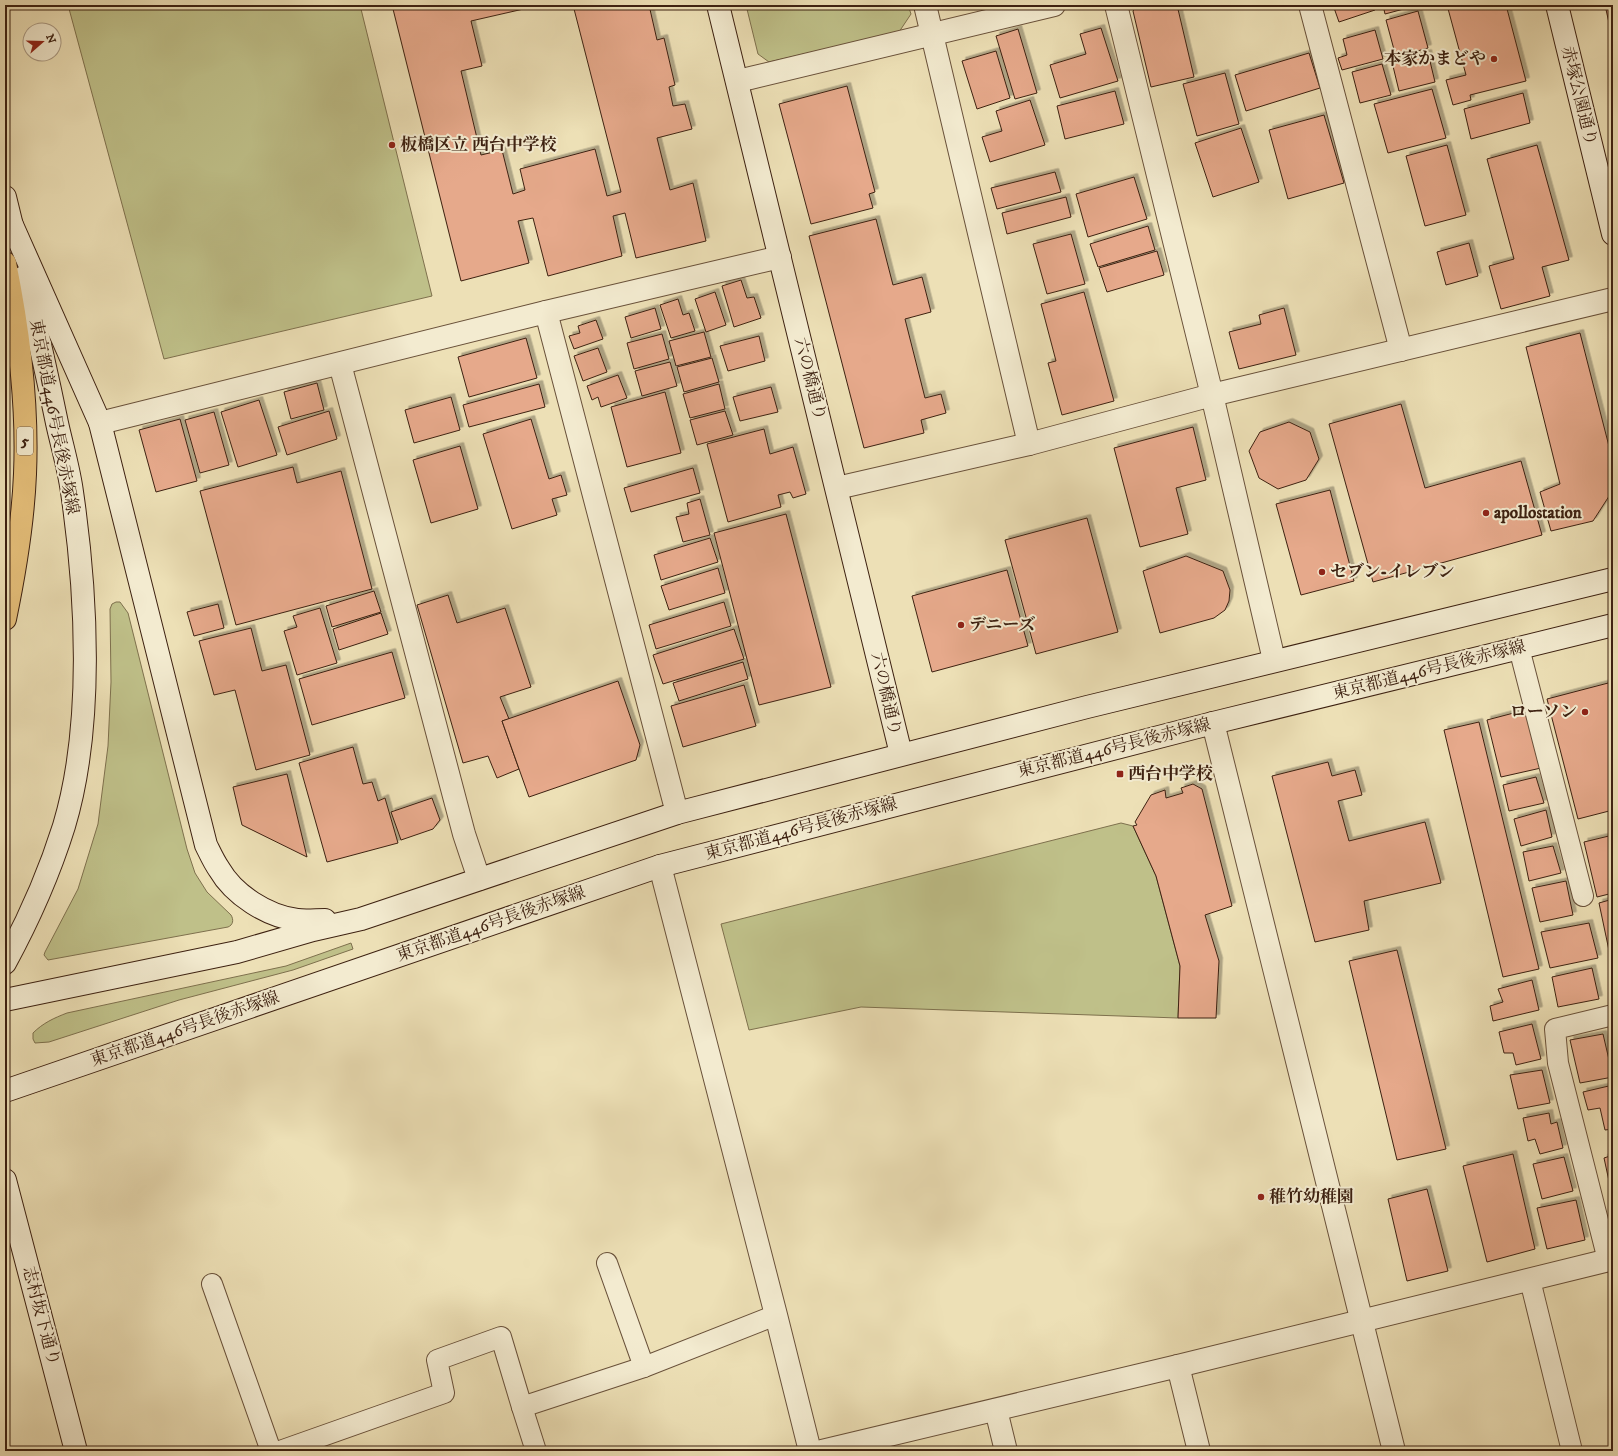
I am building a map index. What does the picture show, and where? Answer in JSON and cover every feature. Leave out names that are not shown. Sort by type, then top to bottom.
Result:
[{"type":"highway","name":"5","points":[[5,263],[12,295],[25,414],[25,466],[21,527],[5,619]]},
{"type":"street","name":"六の橋通り","points":[[718,5],[738,81],[901,754]]},
{"type":"street","points":[[926,5],[1029,444]]},
{"type":"street","points":[[738,81],[1054,5]]},
{"type":"street","points":[[1116,5],[1212,395],[1274,660]]},
{"type":"street","points":[[1310,5],[1401,350]]},
{"type":"street","name":"赤塚公園通り","points":[[1557,5],[1613,234]]},
{"type":"street","name":"東京都道446号長後赤塚線","points":[[5,196],[41,349],[72,491],[82,591],[84,648],[83,708],[77,767],[64,825],[44,882],[24,929],[5,963]]},
{"type":"street","points":[[12,225],[100,423],[206,845],[219,870],[235,888],[256,905],[276,914],[296,920],[361,919]]},
{"type":"street","points":[[100,423],[546,312],[780,257]]},
{"type":"street","points":[[837,488],[1029,444],[1212,395],[1613,299]]},
{"type":"street","points":[[546,312],[677,813]]},
{"type":"street","points":[[340,364],[464,834],[479,879]]},
{"type":"street","points":[[5,1000],[236,952],[313,930],[361,919],[677,813],[901,754],[1274,660],[1613,578]]},
{"type":"street","name":"東京都道446号長後赤塚線","points":[[5,1091],[660,866],[1213,723],[1613,625]]},
{"type":"street","points":[[1213,723],[1394,1451]]},
{"type":"street","points":[[660,866],[810,1451]]},
{"type":"street","name":"志村坂下通り","points":[[5,1180],[76,1451]]},
{"type":"street","points":[[822,1451],[1611,1260]]},
{"type":"street","points":[[1178,1366],[1199,1451]]},
{"type":"street","points":[[996,1410],[1006,1451]]},
{"type":"lane","points":[[1519,648],[1583,896]]},
{"type":"lane","points":[[1611,1260],[1558,1063],[1555,1029],[1613,1015]]},
{"type":"lane","points":[[607,1262],[644,1367]]},
{"type":"lane","points":[[1530,1280],[1572,1451]]},
{"type":"lane","points":[[212,1284],[270,1451]]},
{"type":"lane","points":[[522,1407],[644,1367],[776,1315]]},
{"type":"lane","points":[[280,1451],[444,1393],[436,1360],[501,1337],[536,1451]]},
{"type":"green space","points":[[68,5],[360,5],[432,296],[164,359]]},
{"type":"green space","points":[[746,5],[908,5],[911,14],[899,32],[769,62],[758,54]]},
{"type":"green space","points":[[120,602],[128,613],[187,849],[195,873],[207,892],[231,915],[232,922],[228,927],[48,960],[44,955],[45,952],[78,889],[98,824],[108,746],[111,682],[110,609],[112,604]]},
{"type":"green space","points":[[1121,823],[1133,826],[1156,876],[1180,966],[1178,1018],[861,1007],[749,1030],[721,924]]},
{"type":"green space","points":[[351,943],[353,949],[293,970],[179,1000],[49,1042],[35,1043],[33,1039],[33,1033],[41,1026],[67,1013],[286,966]]},
{"type":"building","points":[[392,5],[541,5],[471,21],[482,66],[461,71],[481,155],[502,150],[513,194],[525,190],[520,169],[595,149],[607,196],[621,192],[573,5],[649,5],[657,40],[664,38],[675,85],[669,87],[673,106],[685,104],[692,129],[657,138],[670,190],[693,183],[706,241],[636,258],[625,213],[613,216],[622,256],[548,276],[533,218],[518,221],[529,263],[461,281]]},
{"type":"building","points":[[1137,5],[1177,5],[1194,77],[1151,87],[1133,11]]},
{"type":"building","points":[[1333,5],[1374,5],[1375,10],[1339,22]]},
{"type":"building","points":[[1383,5],[1415,5],[1415,6],[1385,14]]},
{"type":"building","points":[[1447,5],[1506,5],[1526,81],[1470,95],[1471,100],[1453,105],[1446,80],[1466,75]]},
{"type":"building","points":[[1605,5],[1613,5],[1613,41]]},
{"type":"building","points":[[1418,11],[1428,48],[1396,57],[1386,20]]},
{"type":"building","points":[[1101,28],[1118,81],[1060,98],[1050,65],[1086,54],[1080,34]]},
{"type":"building","points":[[1018,29],[1037,93],[1015,99],[996,36]]},
{"type":"building","points":[[1375,30],[1383,59],[1342,70],[1338,58],[1347,55],[1343,39]]},
{"type":"building","points":[[996,51],[1010,98],[977,109],[962,61]]},
{"type":"building","points":[[1309,53],[1320,88],[1246,111],[1235,75]]},
{"type":"building","points":[[1428,53],[1435,82],[1399,91],[1392,62]]},
{"type":"building","points":[[1382,64],[1391,95],[1360,103],[1352,72]]},
{"type":"building","points":[[1225,73],[1239,124],[1197,136],[1183,84]]},
{"type":"building","points":[[847,86],[875,192],[869,194],[873,208],[811,224],[779,104]]},
{"type":"building","points":[[1432,89],[1446,138],[1388,153],[1374,104]]},
{"type":"building","points":[[1115,91],[1124,124],[1065,139],[1057,106]]},
{"type":"building","points":[[1523,93],[1530,123],[1471,139],[1464,109]]},
{"type":"building","points":[[1030,100],[1045,145],[990,162],[982,137],[1002,131],[996,111]]},
{"type":"building","points":[[1324,115],[1344,183],[1288,199],[1269,130]]},
{"type":"building","points":[[1241,128],[1259,182],[1213,197],[1195,143]]},
{"type":"building","points":[[1447,145],[1466,215],[1425,226],[1406,156]]},
{"type":"building","points":[[1537,145],[1569,260],[1542,267],[1550,296],[1501,309],[1489,266],[1514,259],[1487,159]]},
{"type":"building","points":[[1055,172],[1061,192],[997,209],[991,188]]},
{"type":"building","points":[[1134,177],[1147,219],[1088,237],[1076,194]]},
{"type":"building","points":[[1066,197],[1071,217],[1007,234],[1002,213]]},
{"type":"building","points":[[876,219],[893,285],[922,277],[931,312],[905,319],[925,398],[941,394],[946,413],[921,420],[924,433],[864,448],[809,236]]},
{"type":"building","points":[[1148,226],[1155,250],[1098,267],[1090,244]]},
{"type":"building","points":[[1071,234],[1085,284],[1047,294],[1033,244]]},
{"type":"building","points":[[1469,243],[1478,276],[1446,285],[1437,252]]},
{"type":"building","points":[[1157,251],[1164,275],[1107,292],[1099,268]]},
{"type":"building","points":[[741,280],[747,298],[754,297],[761,318],[734,327],[722,286]]},
{"type":"building","points":[[715,292],[726,325],[706,332],[695,299]]},
{"type":"building","points":[[1084,292],[1114,401],[1062,415],[1048,363],[1056,361],[1041,304]]},
{"type":"building","points":[[678,299],[683,315],[689,313],[695,331],[671,338],[660,305]]},
{"type":"building","points":[[655,308],[661,329],[631,338],[625,317]]},
{"type":"building","points":[[1284,308],[1296,355],[1239,369],[1229,332],[1261,324],[1259,315]]},
{"type":"building","points":[[596,320],[603,339],[574,349],[569,336],[580,333],[578,326]]},
{"type":"building","points":[[704,332],[711,357],[676,366],[669,341]]},
{"type":"building","points":[[1580,333],[1613,462],[1613,490],[1593,521],[1551,531],[1540,492],[1560,484],[1526,347]]},
{"type":"building","points":[[662,334],[669,359],[634,369],[627,343]]},
{"type":"building","points":[[759,336],[765,361],[728,371],[720,346]]},
{"type":"building","points":[[526,338],[537,378],[469,397],[458,357]]},
{"type":"building","points":[[598,348],[607,372],[583,381],[574,356]]},
{"type":"building","points":[[712,358],[719,382],[684,392],[677,367]]},
{"type":"building","points":[[670,362],[677,386],[642,396],[635,371]]},
{"type":"building","points":[[618,375],[627,398],[601,407],[598,397],[592,400],[587,386]]},
{"type":"building","points":[[317,383],[324,410],[291,419],[284,392]]},
{"type":"building","points":[[539,384],[545,407],[469,427],[463,405]]},
{"type":"building","points":[[719,384],[725,409],[690,418],[683,394]]},
{"type":"building","points":[[771,387],[778,412],[740,421],[733,397]]},
{"type":"building","points":[[665,392],[681,453],[627,467],[611,407]]},
{"type":"building","points":[[451,397],[460,430],[414,443],[405,410]]},
{"type":"building","points":[[259,400],[277,455],[238,467],[221,412]]},
{"type":"building","points":[[1401,404],[1425,488],[1521,461],[1542,535],[1373,582],[1329,424]]},
{"type":"building","points":[[329,411],[337,439],[287,455],[278,427]]},
{"type":"building","points":[[725,411],[733,435],[697,445],[690,420]]},
{"type":"building","points":[[214,412],[229,465],[200,473],[185,420]]},
{"type":"building","points":[[180,419],[197,481],[156,492],[139,430]]},
{"type":"building","points":[[531,419],[549,479],[561,475],[567,495],[552,499],[557,515],[512,529],[483,434]]},
{"type":"building","points":[[1289,422],[1310,432],[1319,459],[1306,480],[1278,489],[1259,478],[1249,451],[1260,432]]},
{"type":"building","points":[[1193,427],[1206,480],[1176,488],[1188,534],[1140,547],[1114,448]]},
{"type":"building","points":[[764,429],[770,454],[793,447],[806,494],[793,498],[790,492],[778,495],[781,507],[728,522],[707,444]]},
{"type":"building","points":[[460,446],[478,509],[431,523],[413,460]]},
{"type":"building","points":[[293,467],[297,483],[341,471],[372,589],[236,625],[200,491]]},
{"type":"building","points":[[693,468],[700,493],[631,512],[624,488]]},
{"type":"building","points":[[1330,490],[1354,581],[1301,595],[1276,504]]},
{"type":"building","points":[[700,499],[710,535],[683,542],[676,517],[689,514],[687,503]]},
{"type":"building","points":[[786,514],[831,687],[759,705],[714,533]]},
{"type":"building","points":[[1087,518],[1118,632],[1036,654],[1005,540]]},
{"type":"building","points":[[710,538],[718,562],[661,580],[654,555]]},
{"type":"building","points":[[1186,556],[1223,571],[1230,590],[1229,601],[1225,610],[1214,618],[1160,633],[1143,571]]},
{"type":"building","points":[[718,568],[725,593],[669,610],[661,586]]},
{"type":"building","points":[[1007,570],[1028,646],[932,672],[912,596]]},
{"type":"building","points":[[374,591],[381,612],[332,627],[326,606]]},
{"type":"building","points":[[448,595],[457,623],[505,608],[531,687],[500,697],[509,719],[502,721],[519,769],[497,778],[488,756],[463,763],[417,605]]},
{"type":"building","points":[[724,602],[731,626],[656,649],[649,625]]},
{"type":"building","points":[[218,604],[224,628],[194,636],[187,612]]},
{"type":"building","points":[[320,608],[337,663],[297,675],[284,631],[297,627],[293,616]]},
{"type":"building","points":[[381,613],[388,634],[339,650],[333,629]]},
{"type":"building","points":[[251,628],[262,671],[286,665],[310,755],[256,770],[235,690],[214,695],[199,641]]},
{"type":"building","points":[[734,629],[744,659],[663,684],[653,655]]},
{"type":"building","points":[[392,652],[405,698],[312,725],[299,679]]},
{"type":"building","points":[[743,662],[748,679],[679,701],[673,683]]},
{"type":"building","points":[[618,681],[640,745],[636,760],[529,797],[502,721]]},
{"type":"building","points":[[1612,682],[1613,810],[1578,819],[1547,699]]},
{"type":"building","points":[[744,685],[756,726],[683,747],[671,706]]},
{"type":"building","points":[[1525,710],[1541,768],[1501,777],[1487,720]]},
{"type":"building","points":[[1479,722],[1539,969],[1503,977],[1444,730]]},
{"type":"building","points":[[353,747],[363,784],[372,782],[378,801],[385,798],[398,843],[327,862],[299,763]]},
{"type":"building","points":[[1328,762],[1332,776],[1355,770],[1362,795],[1338,801],[1349,841],[1425,822],[1441,883],[1364,901],[1369,930],[1315,942],[1272,776]]},
{"type":"building","points":[[287,774],[307,857],[242,825],[233,787]]},
{"type":"building","points":[[1536,777],[1544,803],[1509,811],[1503,785]]},
{"type":"building","points":[[1193,784],[1202,789],[1232,906],[1205,915],[1219,961],[1216,1018],[1178,1018],[1180,966],[1156,876],[1133,826],[1137,825],[1135,822],[1151,795],[1165,790],[1166,798],[1183,793],[1181,788]]},
{"type":"building","points":[[432,798],[440,820],[433,829],[401,840],[391,812]]},
{"type":"building","points":[[1546,810],[1552,837],[1521,846],[1514,819]]},
{"type":"building","points":[[1613,835],[1613,893],[1597,897],[1584,842]]},
{"type":"building","points":[[1553,846],[1561,873],[1529,881],[1523,852]]},
{"type":"building","points":[[1566,881],[1573,915],[1540,922],[1532,888]]},
{"type":"building","points":[[1613,899],[1613,960],[1611,960],[1599,903]]},
{"type":"building","points":[[1589,923],[1598,958],[1550,968],[1541,932]]},
{"type":"building","points":[[1397,950],[1446,1149],[1397,1160],[1349,961]]},
{"type":"building","points":[[1592,968],[1599,999],[1558,1007],[1552,977]]},
{"type":"building","points":[[1532,980],[1539,1010],[1493,1021],[1490,1006],[1503,1002],[1498,989]]},
{"type":"building","points":[[1532,1024],[1541,1059],[1516,1065],[1513,1053],[1504,1053],[1499,1032]]},
{"type":"building","points":[[1603,1034],[1613,1077],[1580,1083],[1570,1040]]},
{"type":"building","points":[[1542,1070],[1550,1103],[1518,1109],[1510,1075]]},
{"type":"building","points":[[1613,1085],[1613,1129],[1605,1130],[1600,1108],[1588,1110],[1583,1092]]},
{"type":"building","points":[[1549,1113],[1551,1124],[1557,1122],[1563,1148],[1540,1154],[1535,1139],[1528,1141],[1523,1118]]},
{"type":"building","points":[[1513,1154],[1535,1249],[1487,1262],[1463,1166]]},
{"type":"building","points":[[1613,1155],[1613,1180],[1609,1181],[1604,1158]]},
{"type":"building","points":[[1564,1157],[1573,1191],[1542,1199],[1533,1164]]},
{"type":"building","points":[[1427,1189],[1448,1271],[1407,1281],[1388,1199]]},
{"type":"building","points":[[1576,1200],[1585,1240],[1547,1249],[1537,1208]]},
{"type":"place","name":"本家かまどや","points":[[1494,59]]},
{"type":"place","name":"板橋区立 西台中学校","points":[[392,145]]},
{"type":"place","name":"apollostation","points":[[1486,513]]},
{"type":"place","name":"セブン-イレブン","points":[[1322,572]]},
{"type":"place","name":"デニーズ","points":[[961,625]]},
{"type":"place","name":"ローソン","points":[[1585,712]]},
{"type":"place","name":"西台中学校","points":[[1120,774]]},
{"type":"place","name":"稚竹幼稚園","points":[[1261,1197]]}]
